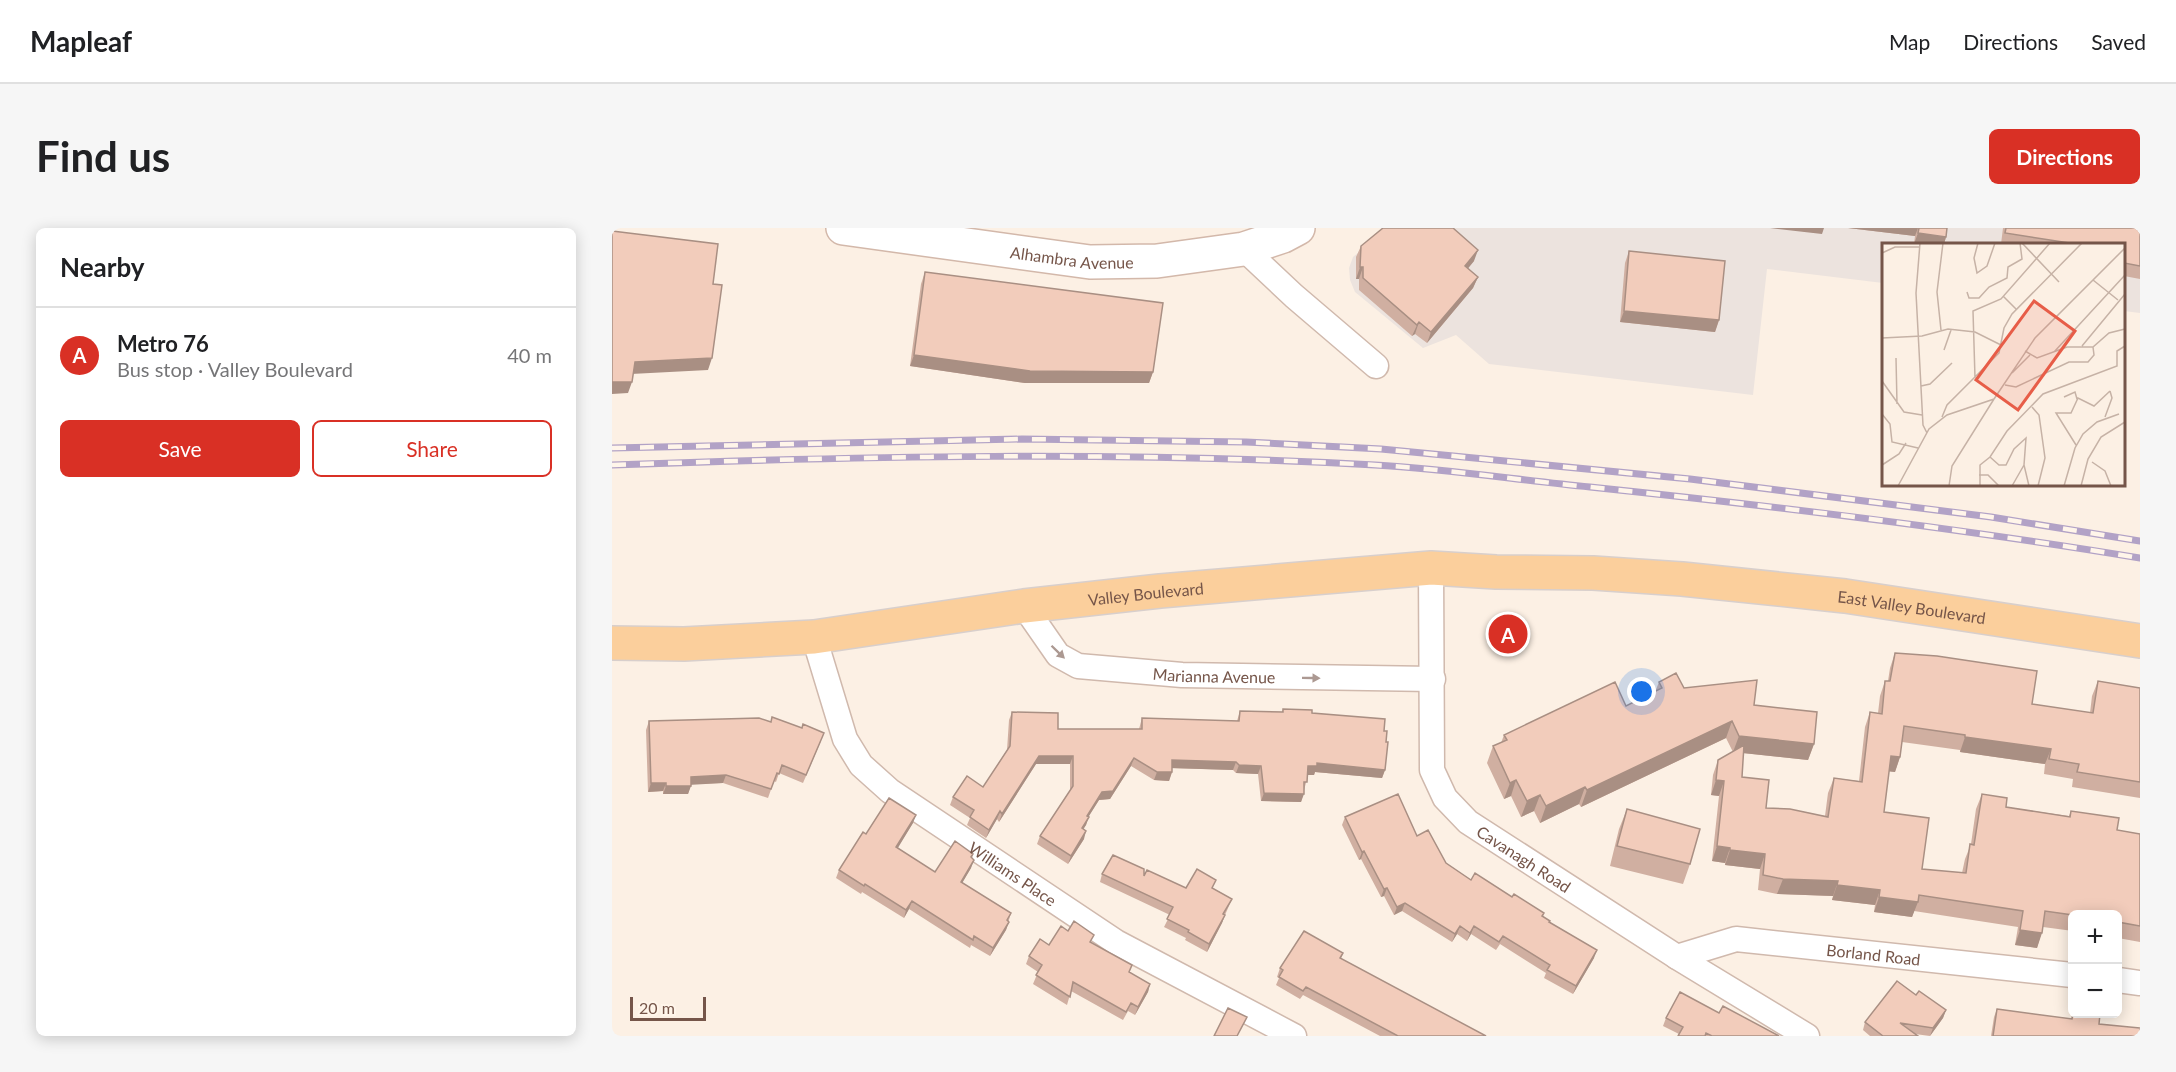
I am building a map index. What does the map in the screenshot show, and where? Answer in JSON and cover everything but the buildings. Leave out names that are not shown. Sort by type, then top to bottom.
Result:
[{"type":"main road","name":"Alhambra Avenue","points":[[843,228],[1090,262],[1157,261],[1244,249],[1288,231]]},
{"type":"main road","name":"Valley Boulevard","points":[[612,644],[684,644],[814,637],[1024,606],[1160,591],[1431,568],[1496,572],[1593,573],[1682,579]]},
{"type":"main road","name":"East Valley Boulevard","points":[[1682,579],[1845,596],[2140,641]]},
{"type":"street","points":[[1244,249],[1294,296],[1376,366]]},
{"type":"street","name":"Cavanagh Road","points":[[1431,568],[1432,770],[1445,798],[1468,822],[1677,957],[1807,1036]]},
{"type":"street","name":"Marianna Avenue","points":[[1024,606],[1058,655],[1078,666],[1182,675],[1433,679]]},
{"type":"street","name":"Williams Place","points":[[814,637],[845,739],[861,765],[890,791],[1116,942],[1294,1036]]},
{"type":"street","name":"Borland Road","points":[[1677,957],[1736,939],[2068,974]]},
{"type":"street","points":[[2122,980],[2140,982]]},
{"type":"shaded area","points":[[1388,228],[2140,228],[2140,313],[2125,311],[2125,243],[1882,243],[1882,283],[1767,269],[1753,395],[1489,364],[1456,335],[1423,348],[1355,292],[1350,280],[1349,268],[1353,257]]},
{"type":"railway","points":[[612,448],[1022,439],[1246,442],[1381,449],[1690,479],[1991,517],[2140,541]]},
{"type":"railway","points":[[612,465],[994,456],[1184,458],[1375,465],[1797,510],[1934,527],[2140,558]]},
{"type":"place","name":"Metro 76","points":[[1508,634]]}]
